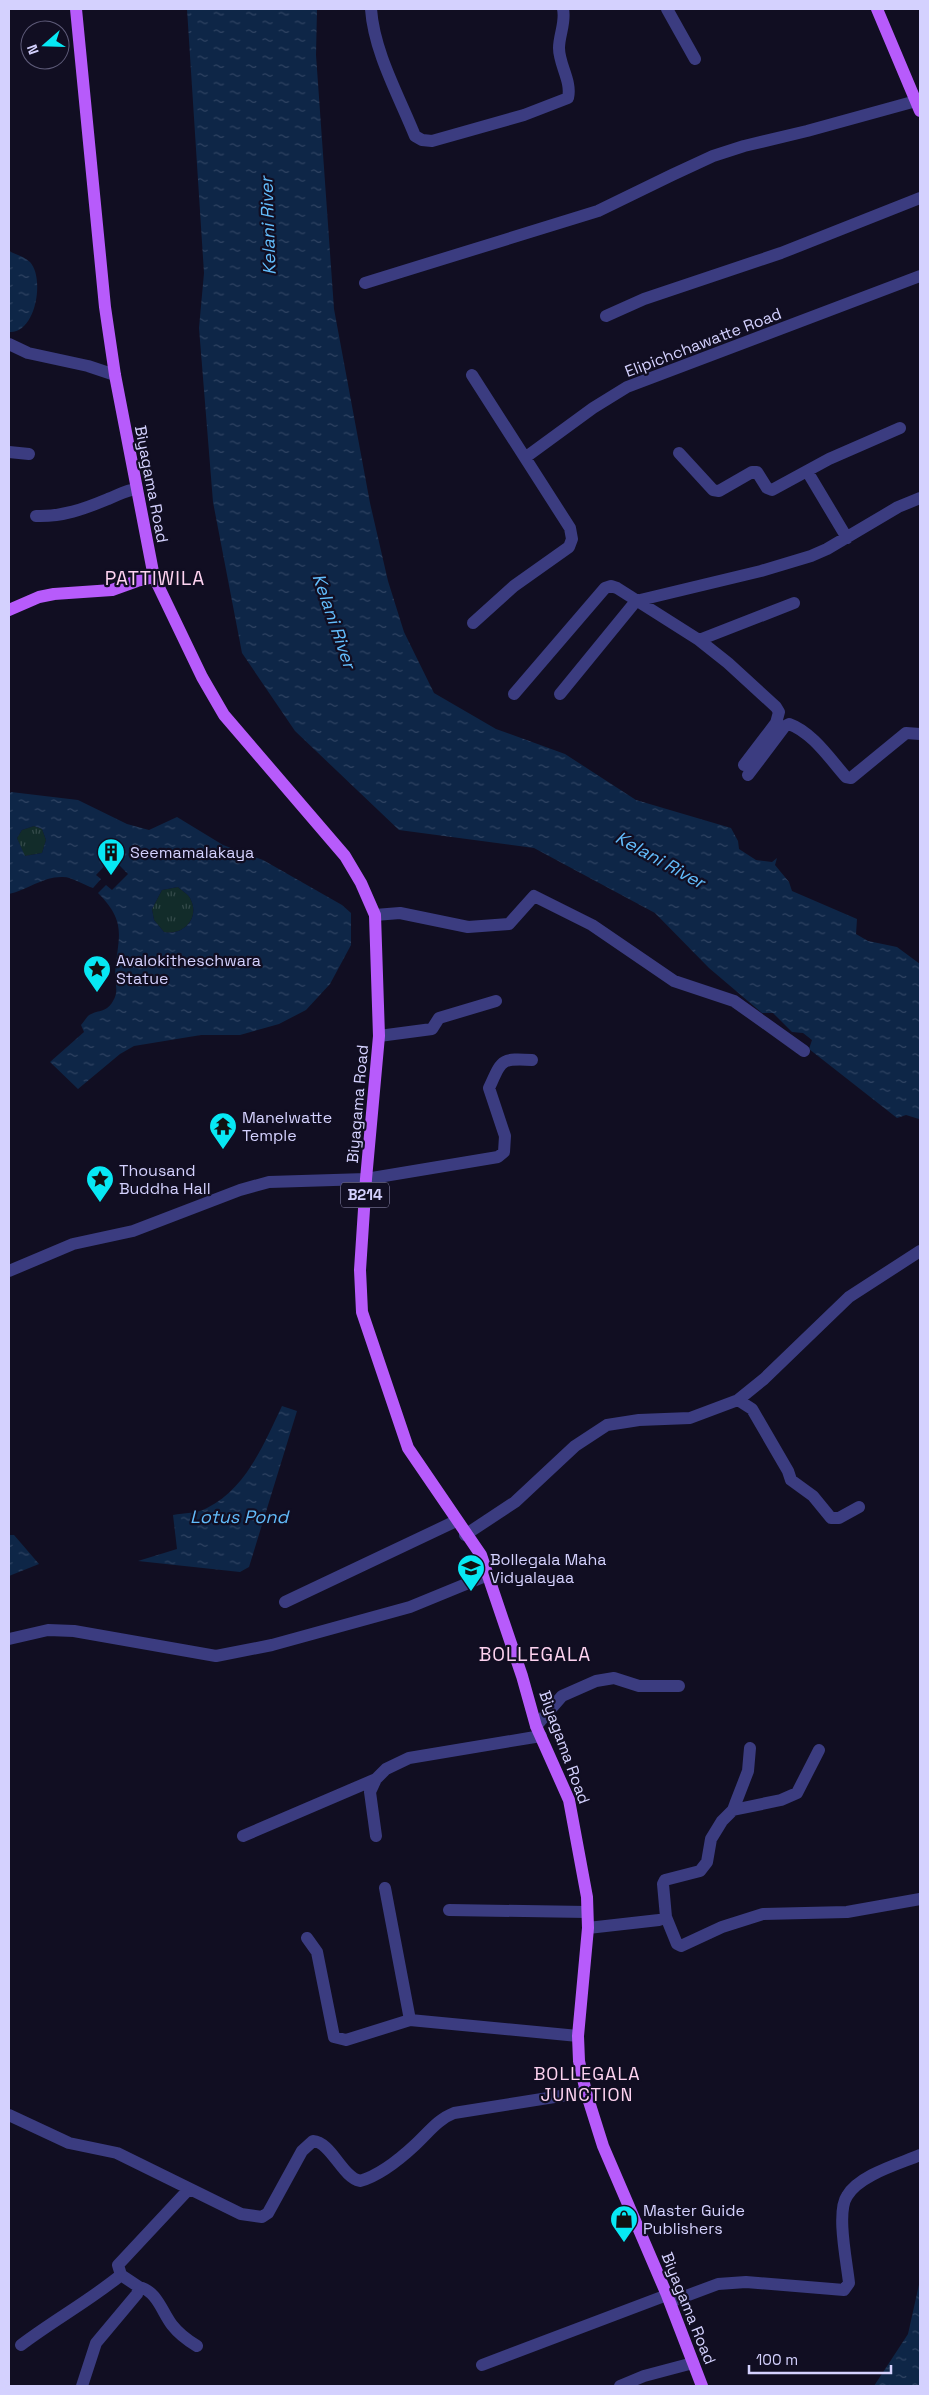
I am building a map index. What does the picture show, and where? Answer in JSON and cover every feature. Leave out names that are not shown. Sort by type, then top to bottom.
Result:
[{"type":"main road","name":"Biyagama Road","points":[[76,9],[105,307],[115,375],[154,577],[202,677],[224,715],[345,856],[361,883],[375,915],[379,1036],[360,1270],[362,1312],[408,1448],[481,1555],[539,1731],[569,1800],[587,1897],[588,1928],[578,2036],[580,2061],[586,2092],[603,2146],[668,2299],[702,2386]]},
{"type":"main road","points":[[877,9],[918,106]]},
{"type":"main road","points":[[9,610],[39,597],[54,594],[112,590],[154,577]]},
{"type":"street","points":[[371,9],[376,38],[382,54],[415,136],[422,140],[432,140],[524,115],[568,98],[570,90],[560,58],[559,47],[564,18],[563,9]]},
{"type":"street","points":[[667,9],[695,60]]},
{"type":"street","points":[[365,283],[598,211],[713,156],[918,106]]},
{"type":"street","points":[[606,316],[644,299],[753,263],[920,198]]},
{"type":"street","name":"Elipichchawatte Road","points":[[526,457],[593,408],[627,387],[920,276]]},
{"type":"street","points":[[9,344],[28,353],[88,366],[115,375]]},
{"type":"street","points":[[472,375],[570,528],[572,539],[569,547],[514,586],[474,623]]},
{"type":"street","points":[[679,453],[713,490],[719,491],[752,472],[756,472],[767,488],[772,490],[807,471],[900,428]]},
{"type":"street","points":[[9,452],[30,454]]},
{"type":"street","points":[[807,471],[847,538]]},
{"type":"street","points":[[36,516],[52,517],[68,514],[110,498],[125,490],[137,489]]},
{"type":"street","points":[[560,694],[636,601],[784,565],[827,549],[898,507],[920,498]]},
{"type":"street","points":[[514,694],[605,588],[611,586],[698,640],[728,663],[779,712],[776,723],[746,770],[785,726],[789,724],[796,726],[818,745],[846,777],[852,778],[906,733],[920,734]]},
{"type":"street","points":[[698,640],[794,603]]},
{"type":"street","points":[[375,915],[400,913],[468,926],[509,924],[534,896],[592,925],[674,981],[734,1001],[804,1051]]},
{"type":"street","points":[[379,1036],[432,1029],[439,1018],[496,1001]]},
{"type":"street","points":[[9,1271],[73,1244],[133,1231],[240,1190],[269,1182],[366,1179],[498,1158],[504,1152],[505,1136],[489,1088],[500,1064],[510,1058],[532,1060]]},
{"type":"street","points":[[466,1535],[515,1502],[575,1446],[607,1425],[639,1420],[690,1418],[738,1400],[799,1346],[849,1297],[920,1251]]},
{"type":"street","points":[[738,1400],[752,1409],[788,1471],[791,1480],[813,1496],[831,1518],[840,1518],[860,1506]]},
{"type":"street","points":[[285,1602],[456,1521]]},
{"type":"street","points":[[9,1639],[48,1630],[74,1631],[216,1656],[272,1645],[410,1606],[488,1575]]},
{"type":"street","points":[[376,1836],[370,1792],[376,1779],[386,1768],[409,1758],[539,1731],[562,1696],[596,1681],[614,1678],[639,1686],[679,1686]]},
{"type":"street","points":[[750,1748],[748,1771],[733,1810],[722,1821],[711,1839],[707,1862],[700,1871],[666,1880],[663,1884],[666,1917],[677,1944],[681,1946],[722,1927],[763,1914],[847,1912],[920,1899]]},
{"type":"street","points":[[733,1810],[781,1800],[798,1793],[819,1750]]},
{"type":"street","points":[[242,1836],[376,1779]]},
{"type":"street","points":[[385,1888],[410,2020]]},
{"type":"street","points":[[449,1910],[587,1912]]},
{"type":"street","points":[[588,1928],[659,1920],[666,1917]]},
{"type":"street","points":[[307,1938],[317,1952],[334,2037],[346,2040],[410,2020],[578,2036]]},
{"type":"street","points":[[9,2115],[69,2143],[117,2152],[241,2214],[262,2217],[268,2213],[302,2151],[313,2141],[317,2141],[353,2178],[360,2181],[388,2167],[415,2146],[441,2119],[454,2112],[586,2092]]},
{"type":"street","points":[[482,2364],[668,2299],[718,2284],[746,2282],[844,2290],[849,2284],[842,2212],[846,2196],[866,2178],[920,2156]]},
{"type":"street","points":[[189,2189],[118,2265],[121,2275],[139,2287],[147,2289],[156,2299],[171,2324],[184,2338],[197,2346]]},
{"type":"street","points":[[21,2346],[48,2325],[92,2298],[121,2275]]},
{"type":"street","points":[[82,2386],[96,2343],[137,2294],[139,2287]]},
{"type":"street","points":[[620,2386],[644,2376],[693,2363]]},
{"type":"green space","points":[[34,826],[42,829],[46,840],[42,853],[24,856],[17,838],[22,830]]},
{"type":"green space","points":[[178,887],[190,898],[193,905],[192,919],[178,931],[164,932],[154,920],[152,909],[162,890]]},
{"type":"water","name":"Kelani River","points":[[187,9],[317,9],[316,55],[334,309],[370,503],[388,581],[404,632],[434,693],[496,729],[565,754],[636,800],[731,828],[738,841],[739,849],[756,860],[772,862],[777,858],[775,865],[789,882],[792,891],[857,919],[856,934],[868,941],[897,947],[920,964],[920,1122],[919,1119],[906,1115],[897,1118],[809,1049],[812,1040],[803,1033],[792,1032],[773,1013],[762,1013],[709,968],[655,913],[534,848],[399,830],[295,731],[242,653],[213,502],[199,328],[204,273]]},
{"type":"water","points":[[9,251],[30,262],[35,270],[37,292],[35,304],[26,324],[18,330],[9,332]]},
{"type":"water","points":[[11,792],[78,800],[127,824],[149,830],[177,817],[223,845],[263,860],[342,905],[351,913],[351,945],[330,984],[306,1010],[279,1024],[240,1035],[201,1035],[134,1046],[120,1054],[78,1089],[50,1062],[84,1032],[81,1025],[88,1016],[107,1008],[115,997],[115,975],[119,941],[118,923],[108,904],[98,893],[106,885],[112,890],[128,874],[112,858],[96,875],[101,879],[93,888],[70,878],[56,877],[9,894],[9,794]],"holes":[[[34,826],[42,829],[46,840],[42,853],[25,856],[17,838],[22,830]],[[178,887],[190,898],[193,905],[192,919],[178,931],[164,932],[154,920],[152,909],[162,890]]]},
{"type":"water","name":"Lotus Pond","points":[[282,1406],[297,1411],[249,1567],[240,1572],[138,1561],[177,1549],[173,1515],[203,1510],[233,1489],[253,1463]]},
{"type":"water","points":[[9,1535],[14,1535],[39,1564],[9,1576]]},
{"type":"water","points":[[920,2280],[920,2386],[874,2386],[908,2334]]},
{"type":"place","name":"Seemamalakaya","points":[[111,876]]},
{"type":"place","name":"Avalokitheschwara Statue","points":[[97,993]]},
{"type":"place","name":"Manelwatte Temple","points":[[223,1150]]},
{"type":"place","name":"Thousand Buddha Hall","points":[[100,1203]]},
{"type":"place","name":"Bollegala Maha Vidyalayaa","points":[[471,1592]]},
{"type":"place","name":"Master Guide Publishers","points":[[624,2243]]},
{"type":"district","name":"PATTIWILA","points":[[155,578]]},
{"type":"district","name":"BOLLEGALA","points":[[535,1654]]},
{"type":"district","name":"BOLLEGALA JUNCTION","points":[[587,2084]]}]
